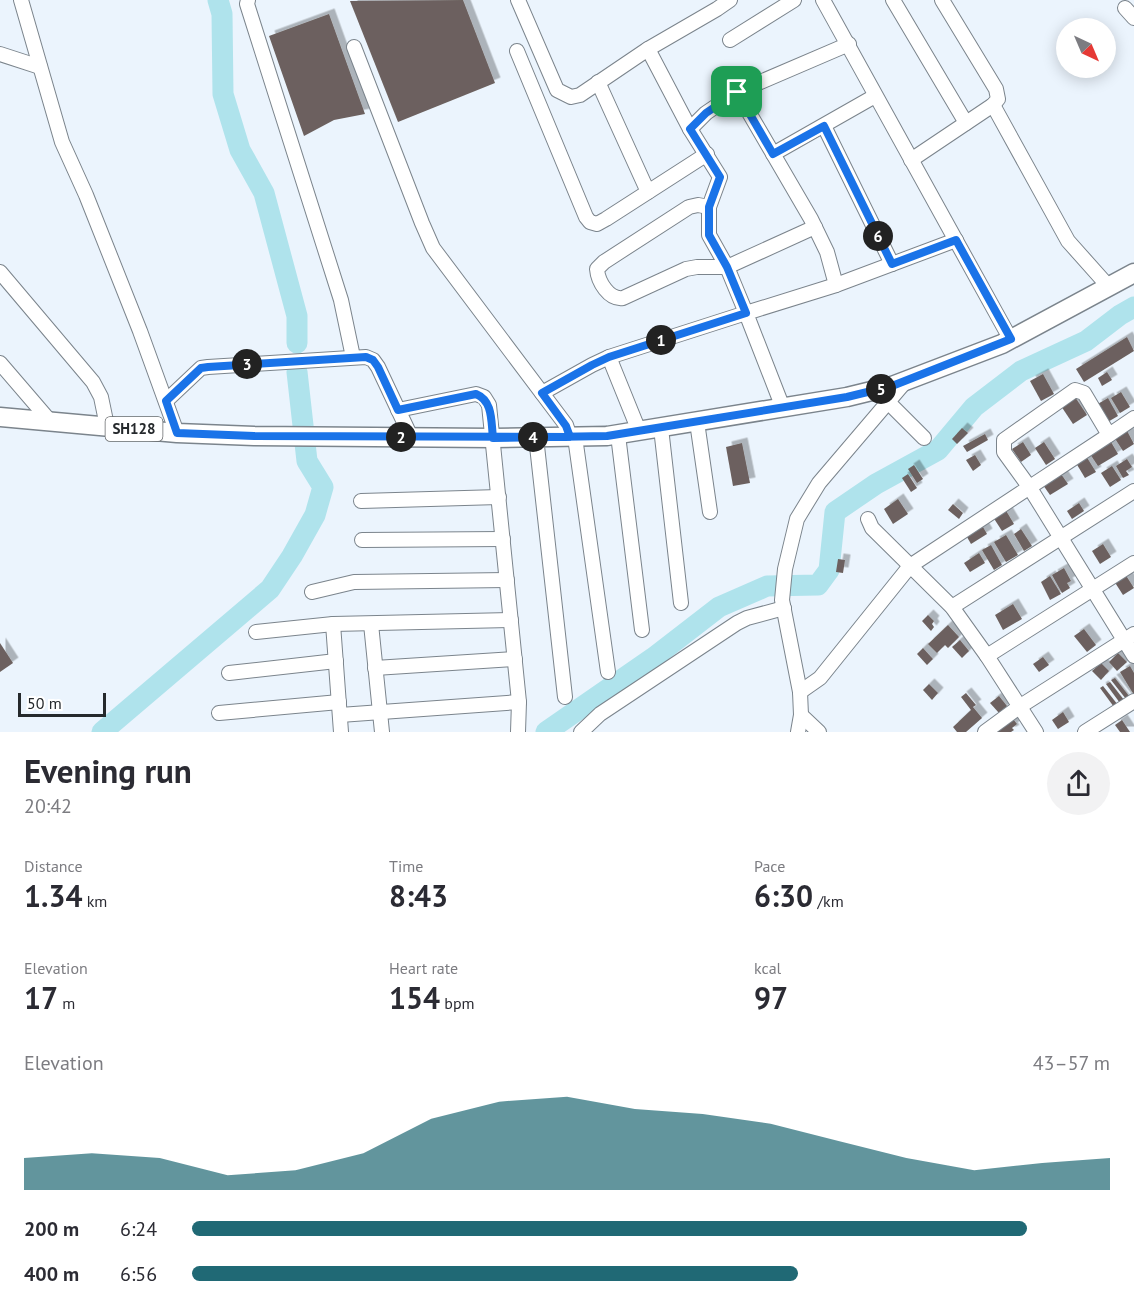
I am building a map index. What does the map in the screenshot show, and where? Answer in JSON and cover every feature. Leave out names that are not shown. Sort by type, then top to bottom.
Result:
[{"type":"main road","name":"SH128","points":[[0,417],[177,433],[268,436],[493,438],[618,435],[847,397],[906,381],[1011,339],[1134,273]]},
{"type":"street","points":[[21,0],[62,142],[90,205],[177,433]]},
{"type":"street","points":[[248,0],[341,300],[353,357]]},
{"type":"street","points":[[518,0],[557,90],[571,97],[580,95],[648,49],[730,0]]},
{"type":"street","points":[[730,40],[794,0]]},
{"type":"street","points":[[824,0],[910,160],[1011,339]]},
{"type":"street","points":[[893,0],[966,123]]},
{"type":"street","points":[[910,160],[993,105],[998,99],[996,89],[942,0]]},
{"type":"street","points":[[690,129],[706,113],[737,92],[849,44]]},
{"type":"street","points":[[354,46],[422,223],[434,248],[573,437],[608,672]]},
{"type":"street","points":[[648,49],[690,129],[720,177],[709,207],[709,235],[727,267],[783,408]]},
{"type":"street","points":[[517,51],[590,222],[597,224],[706,154]]},
{"type":"street","points":[[0,54],[40,68]]},
{"type":"street","points":[[598,82],[648,192]]},
{"type":"street","points":[[737,92],[815,227],[827,252],[836,285]]},
{"type":"street","points":[[773,154],[875,96]]},
{"type":"street","points":[[993,105],[1068,242],[1109,287]]},
{"type":"street","points":[[824,126],[892,264]]},
{"type":"street","points":[[709,207],[698,205],[688,207],[597,268],[598,276],[611,296],[617,299],[624,298],[686,269],[727,267],[815,227]]},
{"type":"street","points":[[542,393],[609,357],[836,285],[956,240]]},
{"type":"street","points":[[0,272],[93,382],[101,397],[107,426]]},
{"type":"street","points":[[166,401],[201,368],[366,357],[373,360],[411,437]]},
{"type":"street","points":[[609,357],[639,431]]},
{"type":"street","points":[[0,363],[49,420]]},
{"type":"street","points":[[798,732],[801,716],[800,692],[783,604],[785,569],[797,519],[819,483],[906,381]]},
{"type":"street","points":[[1109,435],[1084,393],[1075,390],[1004,440],[1004,452],[1030,488],[1093,588],[1129,637],[1134,656]]},
{"type":"street","points":[[398,410],[476,394],[484,397],[489,405],[519,702],[518,732]]},
{"type":"street","points":[[888,402],[924,438]]},
{"type":"street","points":[[800,692],[820,678],[910,566],[1134,418]]},
{"type":"street","points":[[697,422],[710,512]]},
{"type":"street","points":[[661,428],[681,603]]},
{"type":"street","points":[[618,435],[642,630]]},
{"type":"street","points":[[536,437],[565,697]]},
{"type":"street","points":[[952,607],[1060,536],[1134,491]]},
{"type":"street","points":[[361,501],[499,497]]},
{"type":"street","points":[[868,519],[872,528],[952,607],[1036,732]]},
{"type":"street","points":[[362,540],[503,539]]},
{"type":"street","points":[[987,656],[1134,563]]},
{"type":"street","points":[[312,592],[354,582],[507,580]]},
{"type":"street","points":[[581,732],[600,714],[737,623],[783,604]]},
{"type":"street","points":[[256,632],[333,624],[511,620]]},
{"type":"street","points":[[333,624],[341,732]]},
{"type":"street","points":[[371,624],[382,732]]},
{"type":"street","points":[[985,732],[1019,707],[1129,637]]},
{"type":"street","points":[[375,668],[515,659]]},
{"type":"street","points":[[229,673],[336,661]]},
{"type":"street","points":[[1085,732],[1134,701]]},
{"type":"street","points":[[219,713],[339,709],[381,712],[519,702]]},
{"type":"street","points":[[801,716],[819,732]]},
{"type":"building","points":[[463,0],[495,83],[398,122],[350,1]]},
{"type":"building","points":[[329,14],[365,114],[334,120],[304,136],[269,36]]},
{"type":"building","points":[[1127,337],[1134,351],[1084,382],[1076,369]]},
{"type":"building","points":[[1107,372],[1112,380],[1102,386],[1098,378]]},
{"type":"building","points":[[1043,374],[1054,394],[1041,401],[1030,381]]},
{"type":"building","points":[[1121,392],[1130,407],[1120,413],[1111,398]]},
{"type":"building","points":[[1075,397],[1087,415],[1073,424],[1061,406]]},
{"type":"building","points":[[1108,398],[1118,416],[1106,423],[1096,405]]},
{"type":"building","points":[[962,428],[968,433],[957,444],[952,439]]},
{"type":"building","points":[[1126,429],[1134,444],[1123,451],[1114,437]]},
{"type":"building","points":[[985,434],[988,440],[967,452],[963,446]]},
{"type":"building","points":[[1023,442],[1031,455],[1021,462],[1012,449]]},
{"type":"building","points":[[1044,442],[1055,459],[1046,465],[1035,448]]},
{"type":"building","points":[[1111,442],[1118,454],[1098,466],[1090,454]]},
{"type":"building","points":[[742,443],[750,483],[733,486],[726,447]]},
{"type":"building","points":[[975,455],[981,465],[973,471],[966,460]]},
{"type":"building","points":[[1086,456],[1096,472],[1085,478],[1076,463]]},
{"type":"building","points":[[1127,459],[1132,467],[1126,471],[1129,475],[1123,478],[1116,466]]},
{"type":"building","points":[[914,465],[923,479],[917,483],[908,469]]},
{"type":"building","points":[[1112,466],[1121,480],[1110,487],[1101,473]]},
{"type":"building","points":[[908,474],[917,488],[911,492],[902,478]]},
{"type":"building","points":[[1061,474],[1068,484],[1050,495],[1043,485]]},
{"type":"building","points":[[898,499],[908,514],[893,524],[884,509]]},
{"type":"building","points":[[1079,503],[1084,511],[1072,519],[1067,511]]},
{"type":"building","points":[[953,504],[963,513],[959,519],[948,510]]},
{"type":"building","points":[[1005,509],[1014,524],[1002,531],[993,517]]},
{"type":"building","points":[[983,527],[987,534],[971,544],[967,537]]},
{"type":"building","points":[[1021,529],[1032,546],[1024,551],[1014,534]]},
{"type":"building","points":[[1006,535],[1018,555],[1006,562],[994,542]]},
{"type":"building","points":[[1103,544],[1111,557],[1100,564],[1092,551]]},
{"type":"building","points":[[991,545],[1002,565],[994,570],[982,550]]},
{"type":"building","points":[[979,553],[985,563],[970,572],[964,563]]},
{"type":"building","points":[[838,559],[845,560],[843,573],[836,572]]},
{"type":"building","points":[[1064,568],[1071,581],[1067,583],[1070,588],[1062,593],[1052,575]]},
{"type":"building","points":[[1125,574],[1134,588],[1123,595],[1114,581]]},
{"type":"building","points":[[1050,576],[1061,594],[1050,600],[1041,582]]},
{"type":"building","points":[[1013,604],[1022,619],[1003,630],[995,615]]},
{"type":"building","points":[[928,615],[934,621],[931,631],[922,621]]},
{"type":"building","points":[[948,625],[959,637],[948,648],[945,645],[937,653],[928,644]]},
{"type":"building","points":[[1084,629],[1096,645],[1087,652],[1074,636]]},
{"type":"building","points":[[960,640],[969,651],[962,658],[952,647]]},
{"type":"building","points":[[0,643],[13,663],[0,672]]},
{"type":"building","points":[[923,648],[933,659],[927,665],[917,654]]},
{"type":"building","points":[[1118,653],[1127,662],[1117,671],[1109,662]]},
{"type":"building","points":[[1043,657],[1049,665],[1039,672],[1033,664]]},
{"type":"building","points":[[1101,663],[1109,671],[1101,680],[1092,671]]},
{"type":"building","points":[[1130,666],[1134,673],[1134,695],[1120,672]]},
{"type":"building","points":[[1115,678],[1129,696],[1126,699],[1111,680]]},
{"type":"building","points":[[1110,682],[1124,700],[1120,703],[1106,684]]},
{"type":"building","points":[[929,684],[938,693],[932,700],[923,690]]},
{"type":"building","points":[[1103,686],[1118,705],[1114,707],[1100,688]]},
{"type":"building","points":[[966,693],[976,705],[973,707],[982,718],[966,732],[957,732],[953,727],[971,710],[961,697]]},
{"type":"building","points":[[999,696],[1007,706],[999,713],[990,703]]},
{"type":"building","points":[[1063,712],[1069,722],[1058,729],[1052,720]]},
{"type":"building","points":[[1013,719],[1017,724],[1012,728],[1014,730],[996,732]]},
{"type":"building","points":[[1122,720],[1130,732],[1120,732],[1115,725]]},
{"type":"waterway","points":[[218,0],[222,14],[223,94],[240,150],[264,193],[297,316],[297,343]]},
{"type":"waterway","points":[[546,732],[653,658],[719,607],[767,586],[818,585],[829,570],[835,512],[876,484],[938,450],[974,407],[1021,371],[1086,341],[1134,307]]},
{"type":"waterway","points":[[102,732],[270,589],[315,515],[323,487],[307,461],[297,372]]},
{"type":"route","points":[[737,92],[706,113],[690,129],[720,177],[709,207],[709,235],[721,254],[746,313],[609,357],[542,393],[566,426],[570,437],[493,438],[254,436],[177,433],[166,401],[201,368],[208,367],[366,357],[373,360],[378,367],[398,410],[476,394],[484,397],[489,405],[493,438],[607,436],[847,397],[892,386],[1011,339],[956,240],[892,264],[824,126],[773,154],[737,92]]}]
